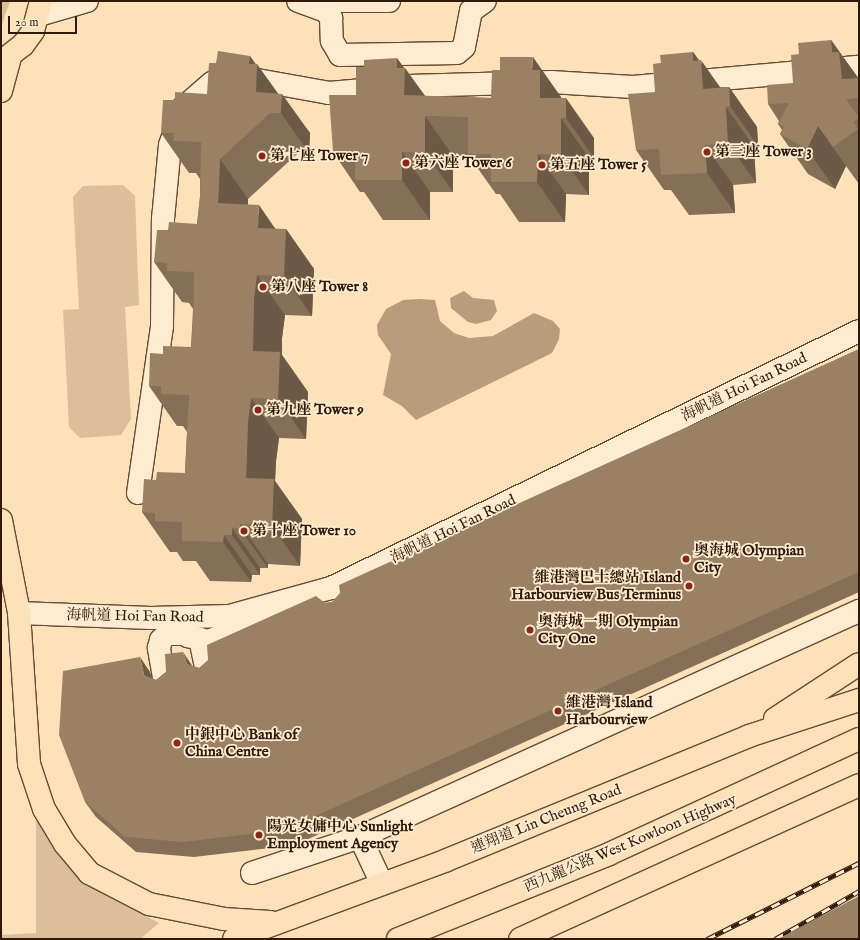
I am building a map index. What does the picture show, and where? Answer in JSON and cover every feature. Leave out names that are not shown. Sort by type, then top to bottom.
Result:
[{"type":"main road","points":[[1,91],[5,59],[26,40],[40,8]]},
{"type":"main road","points":[[1,520],[19,613],[29,764],[44,809],[65,844],[89,873],[166,909],[276,923]]},
{"type":"main road","points":[[749,736],[859,664]]},
{"type":"main road","name":"連翔道 Lin Cheung Road","points":[[234,939],[382,884],[749,736],[859,700]]},
{"type":"main road","name":"西九龍公路 West Kowloon Highway","points":[[398,939],[564,873],[859,739]]},
{"type":"main road","points":[[520,939],[579,914],[859,785]]},
{"type":"street","points":[[40,8],[87,1]]},
{"type":"street","points":[[298,1],[326,11],[331,18],[332,41],[340,55],[457,53],[464,47],[471,11],[486,1]]},
{"type":"street","points":[[309,1],[389,1]]},
{"type":"street","points":[[138,493],[162,326],[163,219],[170,145],[183,108],[212,83],[246,78],[330,92],[408,86],[551,82],[633,87],[859,67]]},
{"type":"street","name":"海帆道 Hoi Fan Road","points":[[19,613],[187,630],[274,603],[334,597],[859,331]]},
{"type":"street","points":[[166,683],[159,648],[161,640],[167,634],[187,630],[208,641],[248,626],[274,603]]},
{"type":"street","points":[[252,873],[360,837],[859,611]]},
{"type":"street","points":[[187,630],[207,671]]},
{"type":"street","points":[[360,837],[382,884]]},
{"type":"shaded area","points":[[1,1],[10,1],[1,27]]},
{"type":"shaded area","points":[[123,185],[135,196],[139,305],[125,307],[131,419],[121,435],[80,438],[69,427],[63,310],[79,309],[73,197],[83,186]]},
{"type":"shaded area","points":[[464,291],[473,298],[494,300],[497,311],[491,320],[476,324],[468,322],[451,308],[450,298]]},
{"type":"shaded area","points":[[403,300],[435,300],[440,321],[454,333],[469,338],[493,336],[534,313],[553,321],[560,329],[559,339],[552,353],[416,420],[402,406],[383,395],[391,354],[378,335],[377,325],[386,309]]},
{"type":"shaded area","points":[[36,810],[70,866],[102,893],[159,923],[140,939],[1,939],[1,935],[36,933]]},
{"type":"building","points":[[831,40],[832,52],[839,52],[842,79],[859,78],[859,98],[846,99],[859,118],[854,122],[858,129],[833,147],[818,126],[807,149],[780,134],[784,127],[778,124],[789,103],[768,104],[767,85],[793,83],[791,55],[799,54],[798,43]]},
{"type":"building","points":[[218,51],[250,56],[249,64],[257,64],[256,92],[282,94],[281,113],[270,113],[220,159],[218,203],[259,205],[258,228],[286,229],[284,276],[257,275],[254,298],[253,351],[280,352],[278,399],[251,398],[248,421],[246,478],[274,479],[272,526],[240,524],[240,529],[232,528],[232,535],[224,535],[223,542],[182,541],[182,522],[155,521],[155,513],[142,512],[144,479],[156,480],[157,472],[185,473],[189,395],[161,394],[161,386],[149,386],[150,353],[163,354],[163,346],[191,347],[194,272],[167,271],[167,263],[154,262],[157,230],[168,230],[169,222],[197,224],[200,197],[201,142],[173,141],[174,133],[161,133],[163,100],[175,100],[175,92],[207,94],[209,63],[216,63]]},
{"type":"building","points":[[693,52],[693,61],[701,60],[703,89],[729,87],[730,106],[726,107],[728,143],[705,145],[707,173],[661,175],[659,149],[636,150],[628,94],[655,92],[653,64],[661,63],[660,55]]},
{"type":"building","points":[[500,57],[533,57],[532,70],[540,70],[540,98],[566,98],[566,118],[561,118],[561,155],[538,154],[537,182],[491,182],[491,154],[468,154],[468,117],[425,116],[425,152],[402,152],[402,180],[355,180],[355,152],[333,152],[329,95],[356,95],[356,67],[364,67],[364,60],[397,58],[397,68],[405,68],[404,95],[491,98],[492,70],[500,70]]},
{"type":"building","name":"奧海城一期 Olympian City One","points":[[859,349],[859,572],[284,830],[183,842],[125,837],[85,802],[59,735],[63,671],[140,657],[144,675],[156,680],[166,672],[165,654],[183,652],[187,664],[199,668],[208,660],[207,645],[316,596],[325,603],[332,602],[340,593],[339,585]]},
{"type":"building","points":[[859,896],[859,939],[778,939]]},
{"type":"railway","points":[[707,939],[859,863]]},
{"type":"railway","points":[[775,939],[859,891]]},
{"type":"place","name":"第三座 Tower 3","points":[[707,152]]},
{"type":"place","name":"第七座 Tower 7","points":[[262,156]]},
{"type":"place","name":"第六座 Tower 6","points":[[406,163]]},
{"type":"place","name":"第五座 Tower 5","points":[[542,165]]},
{"type":"place","name":"第八座 Tower 8","points":[[263,287]]},
{"type":"place","name":"第九座 Tower 9","points":[[258,410]]},
{"type":"place","name":"第十座 Tower 10","points":[[244,531]]},
{"type":"place","name":"奧海城 Olympian City","points":[[686,559]]},
{"type":"place","name":"維港灣巴士總站 Island Harbourview Bus Terminus","points":[[689,586]]},
{"type":"place","name":"奧海城一期 Olympian City One","points":[[530,630]]},
{"type":"place","name":"維港灣 Island Harbourview","points":[[558,711]]},
{"type":"place","name":"中銀中心 Bank of China Centre","points":[[177,743]]},
{"type":"place","name":"陽光女傭中心 Sunlight Employment Agency","points":[[259,835]]}]
